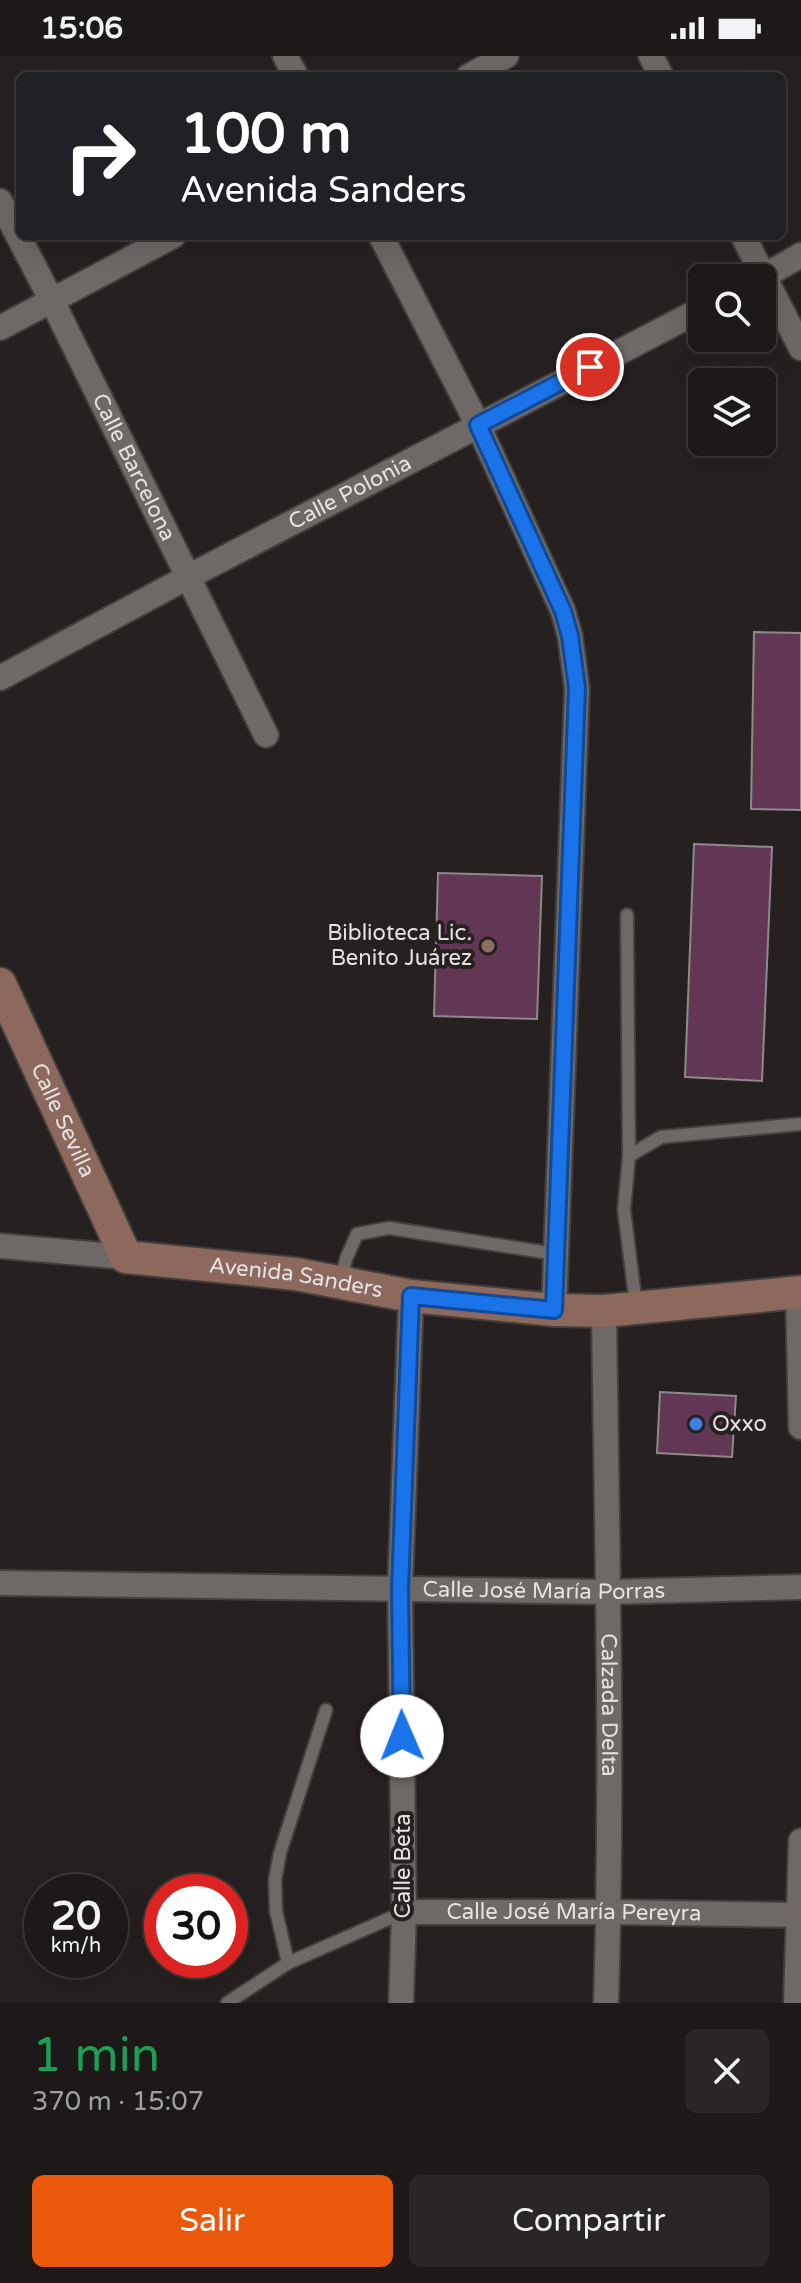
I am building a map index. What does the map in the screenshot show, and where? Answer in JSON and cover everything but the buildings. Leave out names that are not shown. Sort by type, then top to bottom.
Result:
[{"type":"main road","name":"Calle Sevilla","points":[[0,984],[126,1257]]},
{"type":"main road","name":"Avenida Sanders","points":[[126,1257],[296,1274],[411,1296],[554,1310],[604,1311],[800,1293]]},
{"type":"street","points":[[476,72],[506,56]]},
{"type":"street","name":"Calle Barcelona","points":[[0,201],[16,232]]},
{"type":"street","name":"Calle Barcelona","points":[[20,240],[266,735]]},
{"type":"street","points":[[0,328],[166,240]]},
{"type":"street","points":[[383,240],[478,425],[563,611],[570,636],[577,688],[554,1310]]},
{"type":"street","points":[[745,240],[756,264]]},
{"type":"street","points":[[776,269],[801,255]]},
{"type":"street","points":[[776,302],[801,348]]},
{"type":"street","name":"Calle Polonia","points":[[0,678],[688,316]]},
{"type":"street","points":[[0,1246],[126,1257]]},
{"type":"street","points":[[800,1293],[801,1427]]},
{"type":"street","name":"Calle Beta","points":[[401,2003],[404,1912],[400,1589],[411,1296]]},
{"type":"street","name":"Calzada Delta","points":[[604,1311],[609,1912],[606,2003]]},
{"type":"street","name":"Calle José María Porras","points":[[0,1583],[608,1592],[801,1587]]},
{"type":"street","points":[[796,2003],[801,1841]]},
{"type":"street","name":"Calle José María Pereyra","points":[[404,1912],[800,1915]]},
{"type":"lane","points":[[627,915],[629,1156],[624,1210],[637,1308]]},
{"type":"lane","points":[[629,1156],[661,1137],[801,1124]]},
{"type":"lane","points":[[340,1283],[357,1234],[389,1228],[556,1254]]},
{"type":"lane","points":[[288,1963],[276,1911],[275,1880],[284,1840],[326,1710]]},
{"type":"lane","name":"Calle José María Pereyra","points":[[227,2003],[288,1963],[404,1912]]},
{"type":"place","name":"Biblioteca Lic. Benito Juárez","points":[[488,946]]},
{"type":"place","name":"Oxxo","points":[[696,1424]]},
{"type":"route","points":[[402,1736],[400,1589],[411,1296],[554,1310],[577,688],[570,636],[563,611],[478,425],[590,367]]}]
